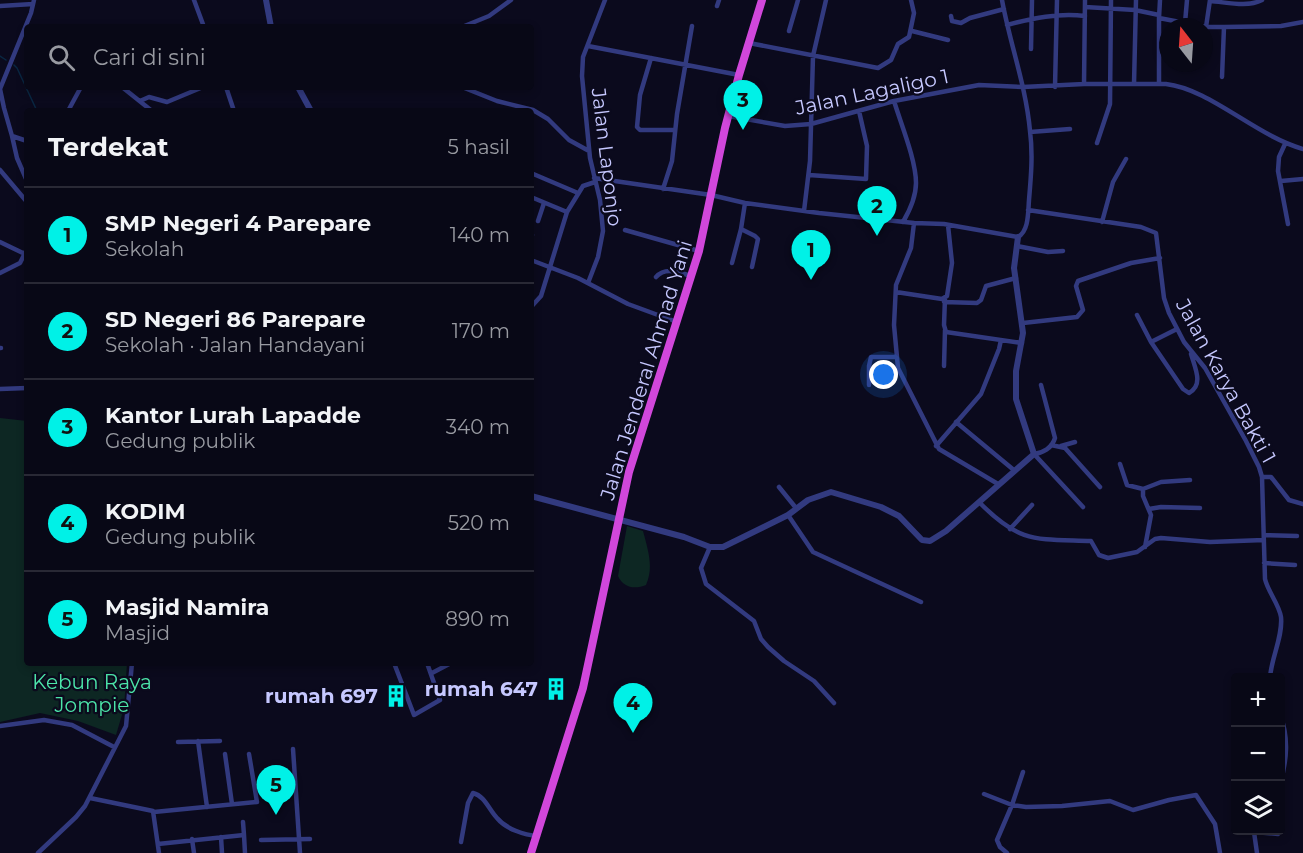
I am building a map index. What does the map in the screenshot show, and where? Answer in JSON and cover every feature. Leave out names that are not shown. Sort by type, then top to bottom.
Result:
[{"type":"highway","name":"Jalan Jenderal Ahmad Yani","points":[[531,853],[583,688],[629,472],[692,276],[728,116],[762,0]]},
{"type":"street","points":[[194,0],[203,24]]},
{"type":"street","points":[[266,0],[270,24]]},
{"type":"street","points":[[469,24],[489,16],[511,0]]},
{"type":"street","name":"Jalan Laponjo","points":[[588,283],[598,257],[603,231],[600,200],[589,151],[582,76],[583,57],[605,0]]},
{"type":"street","points":[[789,31],[798,0]]},
{"type":"street","points":[[804,211],[809,175],[813,56],[826,1],[818,0]]},
{"type":"street","points":[[748,43],[878,68],[891,60],[895,47],[909,38],[912,32],[914,13],[911,0]]},
{"type":"street","points":[[1002,0],[1023,87],[1030,132],[1032,171],[1025,230],[1018,237],[1014,266],[1023,322],[1022,343],[1016,371],[1016,399],[1034,454],[1083,507]]},
{"type":"street","points":[[1031,49],[1032,0]]},
{"type":"street","points":[[1055,87],[1057,0]]},
{"type":"street","points":[[1084,84],[1085,0]]},
{"type":"street","points":[[1097,143],[1108,111],[1111,84],[1111,0]]},
{"type":"street","points":[[1134,84],[1136,0]]},
{"type":"street","points":[[1159,84],[1160,0]]},
{"type":"street","points":[[1185,18],[1187,0]]},
{"type":"street","points":[[1207,18],[1210,1],[1239,4],[1262,0]]},
{"type":"street","points":[[0,4],[34,2],[25,24]]},
{"type":"street","points":[[1085,7],[1135,10],[1166,18]]},
{"type":"street","points":[[951,16],[952,21],[961,23],[970,18],[1004,9]]},
{"type":"street","points":[[1007,25],[1057,14],[1085,15]]},
{"type":"street","points":[[1213,27],[1281,26],[1303,22]]},
{"type":"street","points":[[663,189],[669,174],[692,26]]},
{"type":"street","points":[[24,27],[0,88],[17,158],[24,174]]},
{"type":"street","points":[[1222,77],[1224,27]]},
{"type":"street","points":[[912,32],[948,40]]},
{"type":"street","points":[[588,46],[739,75]]},
{"type":"street","points":[[651,58],[640,95],[637,127],[640,130],[675,130]]},
{"type":"street","name":"Jalan Lagaligo 1","points":[[728,116],[785,126],[811,124],[894,101],[979,85],[1055,87],[1084,84],[1159,84],[1177,86],[1207,99],[1255,129],[1285,144],[1303,149]]},
{"type":"street","points":[[70,108],[79,90]]},
{"type":"street","points":[[126,90],[148,108]]},
{"type":"street","points":[[140,101],[149,97],[167,102],[196,90]]},
{"type":"street","points":[[227,90],[233,108]]},
{"type":"street","points":[[300,90],[309,108]]},
{"type":"street","points":[[470,90],[526,108]]},
{"type":"street","points":[[894,101],[913,163],[916,182],[910,209],[903,222]]},
{"type":"street","points":[[534,111],[548,119],[569,140],[589,151]]},
{"type":"street","points":[[809,175],[866,179],[867,146],[859,111]]},
{"type":"street","points":[[1030,132],[1070,129]]},
{"type":"street","points":[[12,136],[24,140]]},
{"type":"street","points":[[1285,144],[1278,165],[1288,224]]},
{"type":"street","points":[[1102,222],[1113,182],[1126,159]]},
{"type":"street","points":[[0,170],[24,198]]},
{"type":"street","points":[[534,174],[578,193]]},
{"type":"street","points":[[1281,181],[1303,179]]},
{"type":"street","points":[[534,304],[541,296],[567,212],[578,193],[586,184],[595,180],[711,195],[745,203],[804,211],[948,225],[1018,237]]},
{"type":"street","points":[[534,198],[567,212]]},
{"type":"street","points":[[538,221],[544,203]]},
{"type":"street","points":[[732,263],[745,203]]},
{"type":"street","name":"Jalan Karya Bakti 1","points":[[1028,210],[1153,231],[1158,238],[1166,305],[1177,329],[1205,368],[1246,441],[1262,477],[1271,477],[1288,500],[1303,504]]},
{"type":"street","points":[[914,223],[911,248],[897,280],[894,325],[896,357],[901,376],[936,446],[947,455],[998,484]]},
{"type":"street","points":[[944,366],[944,300],[950,289],[952,263],[948,225]]},
{"type":"street","points":[[741,229],[758,239],[752,267]]},
{"type":"street","points":[[625,230],[699,251]]},
{"type":"street","points":[[0,242],[24,250]]},
{"type":"street","points":[[1017,246],[1048,252],[1063,251]]},
{"type":"street","points":[[20,263],[24,255]]},
{"type":"street","points":[[1023,322],[1077,317],[1083,310],[1076,286],[1078,280],[1131,263],[1160,258]]},
{"type":"street","points":[[534,262],[588,283],[628,304],[677,322]]},
{"type":"street","points":[[0,273],[24,263]]},
{"type":"street","points":[[656,277],[670,270],[692,276]]},
{"type":"street","points":[[896,292],[977,303],[981,300],[986,286],[1016,278]]},
{"type":"street","points":[[1137,315],[1151,342],[1183,389],[1189,393],[1196,387],[1198,379],[1191,351]]},
{"type":"street","points":[[1151,342],[1177,329]]},
{"type":"street","points":[[945,330],[1022,343]]},
{"type":"street","points":[[936,446],[981,394],[1001,340]]},
{"type":"street","points":[[869,385],[871,357],[896,357]]},
{"type":"street","points":[[534,497],[684,537],[710,547],[723,547],[788,515],[818,495],[834,493],[881,507],[899,516],[926,542],[946,531],[1034,454],[1043,452],[1051,445],[1055,438],[1041,385]]},
{"type":"street","points":[[0,389],[24,388]]},
{"type":"street","points":[[956,422],[1015,471]]},
{"type":"street","points":[[1051,445],[1061,446],[1075,442]]},
{"type":"street","points":[[1061,446],[1100,487]]},
{"type":"street","points":[[1120,464],[1126,485],[1143,489],[1161,482],[1190,480]]},
{"type":"street","points":[[1262,477],[1264,563],[1267,588],[1279,609],[1281,620],[1271,673]]},
{"type":"street","points":[[779,487],[796,508]]},
{"type":"street","points":[[1143,489],[1150,516],[1145,547]]},
{"type":"street","points":[[979,502],[1011,529],[1035,538],[1091,541],[1099,555],[1106,558],[1137,552],[1155,539],[1165,537],[1210,542],[1297,536]]},
{"type":"street","points":[[1011,529],[1032,505]]},
{"type":"street","points":[[1149,509],[1200,508]]},
{"type":"street","points":[[788,515],[813,552],[921,602]]},
{"type":"street","points":[[710,547],[701,568],[705,583],[754,621],[761,639],[768,647],[816,682],[834,703]]},
{"type":"street","points":[[1264,563],[1294,565]]},
{"type":"street","points":[[38,853],[76,817],[90,798],[126,726],[132,666]]},
{"type":"street","points":[[395,666],[413,715],[440,700],[428,666]]},
{"type":"street","points":[[432,673],[445,666]]},
{"type":"street","points":[[0,726],[44,720],[72,725],[114,747]]},
{"type":"street","points":[[1282,781],[1286,758],[1285,726]]},
{"type":"street","points":[[198,741],[207,807]]},
{"type":"street","points":[[178,742],[220,741]]},
{"type":"street","points":[[293,749],[300,853]]},
{"type":"street","points":[[225,754],[232,804]]},
{"type":"street","points":[[90,798],[154,812],[257,802],[249,754]]},
{"type":"street","points":[[1007,853],[997,840],[1023,772]]},
{"type":"street","points":[[461,842],[468,803],[473,793],[478,794],[497,819],[507,826],[538,836]]},
{"type":"street","points":[[984,794],[1012,805],[1026,807],[1062,807],[1110,801],[1133,810],[1196,795],[1215,824],[1220,853]]},
{"type":"street","points":[[154,812],[159,853]]},
{"type":"street","points":[[243,822],[245,853]]},
{"type":"street","points":[[158,844],[244,835]]},
{"type":"street","points":[[1254,835],[1257,853]]},
{"type":"street","points":[[221,837],[222,853]]},
{"type":"street","points":[[192,839],[194,853]]},
{"type":"street","points":[[261,840],[310,839]]},
{"type":"green space","name":"Kebun Raya Jompie","points":[[0,418],[24,421],[24,666],[127,666],[124,708],[116,735],[78,721],[40,713],[0,722]]},
{"type":"green space","points":[[627,526],[643,531],[650,572],[646,585],[633,587],[626,585],[618,576]]},
{"type":"waterway","points":[[0,56],[6,60]]},
{"type":"waterway","points":[[14,65],[24,83]]},
{"type":"waterway","points":[[27,90],[36,108]]},
{"type":"place","name":"Kantor Lurah Lapadde","points":[[743,130]]},
{"type":"place","name":"SD Negeri 86 Parepare","points":[[877,236]]},
{"type":"place","name":"SMP Negeri 4 Parepare","points":[[811,280]]},
{"type":"place","name":"rumah 647","points":[[556,689]]},
{"type":"place","name":"rumah 697","points":[[396,696]]},
{"type":"place","name":"KODIM","points":[[633,733]]},
{"type":"place","name":"Masjid Namira","points":[[276,815]]}]
